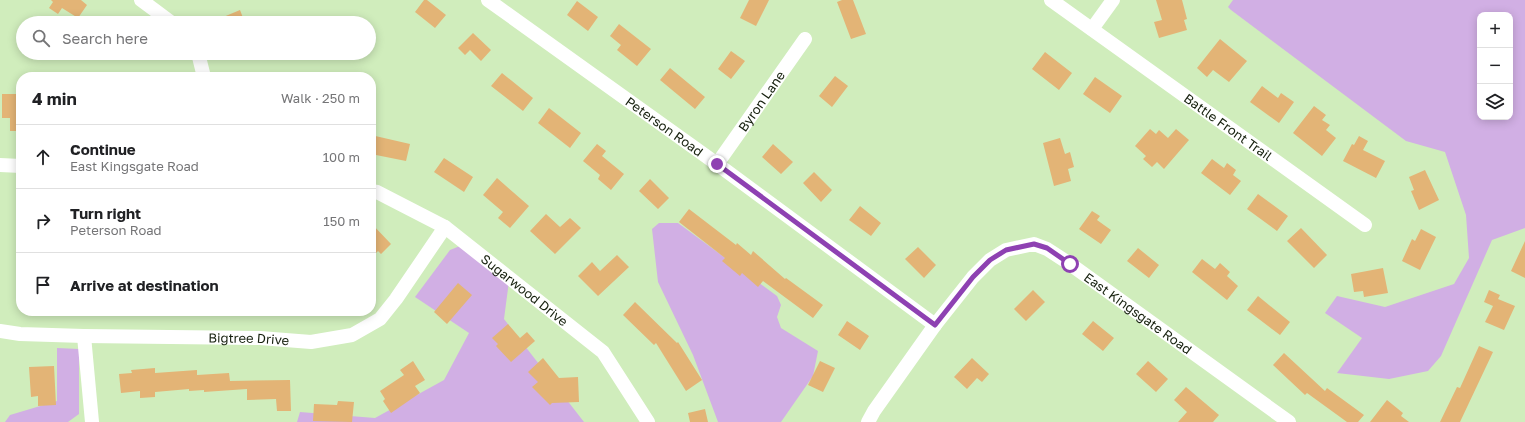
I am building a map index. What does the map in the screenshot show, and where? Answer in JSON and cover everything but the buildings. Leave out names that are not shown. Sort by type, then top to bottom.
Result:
[{"type":"street","points":[[141,0],[163,16]]},
{"type":"street","name":"Peterson Road","points":[[488,0],[717,164],[935,325]]},
{"type":"street","name":"Battle Front Trail","points":[[1051,0],[1365,226]]},
{"type":"street","points":[[1092,29],[1113,0]]},
{"type":"street","name":"Byron Lane","points":[[717,164],[805,39]]},
{"type":"street","points":[[200,60],[203,72]]},
{"type":"street","points":[[0,165],[16,166]]},
{"type":"street","name":"Sugarwood Drive","points":[[376,192],[445,227],[603,352],[648,422]]},
{"type":"street","name":"Bigtree Drive","points":[[0,332],[84,336],[260,338],[311,342],[352,336],[380,319],[396,299],[445,227]]},
{"type":"street","name":"East Kingsgate Road","points":[[868,422],[874,411],[935,325],[973,277],[990,260],[1006,250],[1034,244],[1047,248],[1070,264],[1289,422]]},
{"type":"street","points":[[84,336],[92,422]]},
{"type":"shaded area","points":[[1233,0],[1525,0],[1525,228],[1492,240],[1441,356],[1428,371],[1389,379],[1337,373],[1362,338],[1325,313],[1337,296],[1385,307],[1454,284],[1469,258],[1466,215],[1445,152],[1406,141],[1228,7]]},
{"type":"shaded area","points":[[659,223],[678,223],[777,296],[781,305],[777,317],[781,328],[818,351],[813,376],[781,422],[718,422],[693,355],[658,282],[652,229]]},
{"type":"shaded area","points":[[460,246],[509,281],[504,319],[584,422],[297,422],[300,412],[375,418],[444,380],[469,333],[415,297],[450,250]]},
{"type":"shaded area","points":[[57,348],[79,349],[79,414],[68,422],[5,422],[10,415],[57,401]]},
{"type":"route","points":[[717,164],[935,325],[973,277],[990,260],[1006,250],[1034,244],[1047,248],[1070,264]]}]
